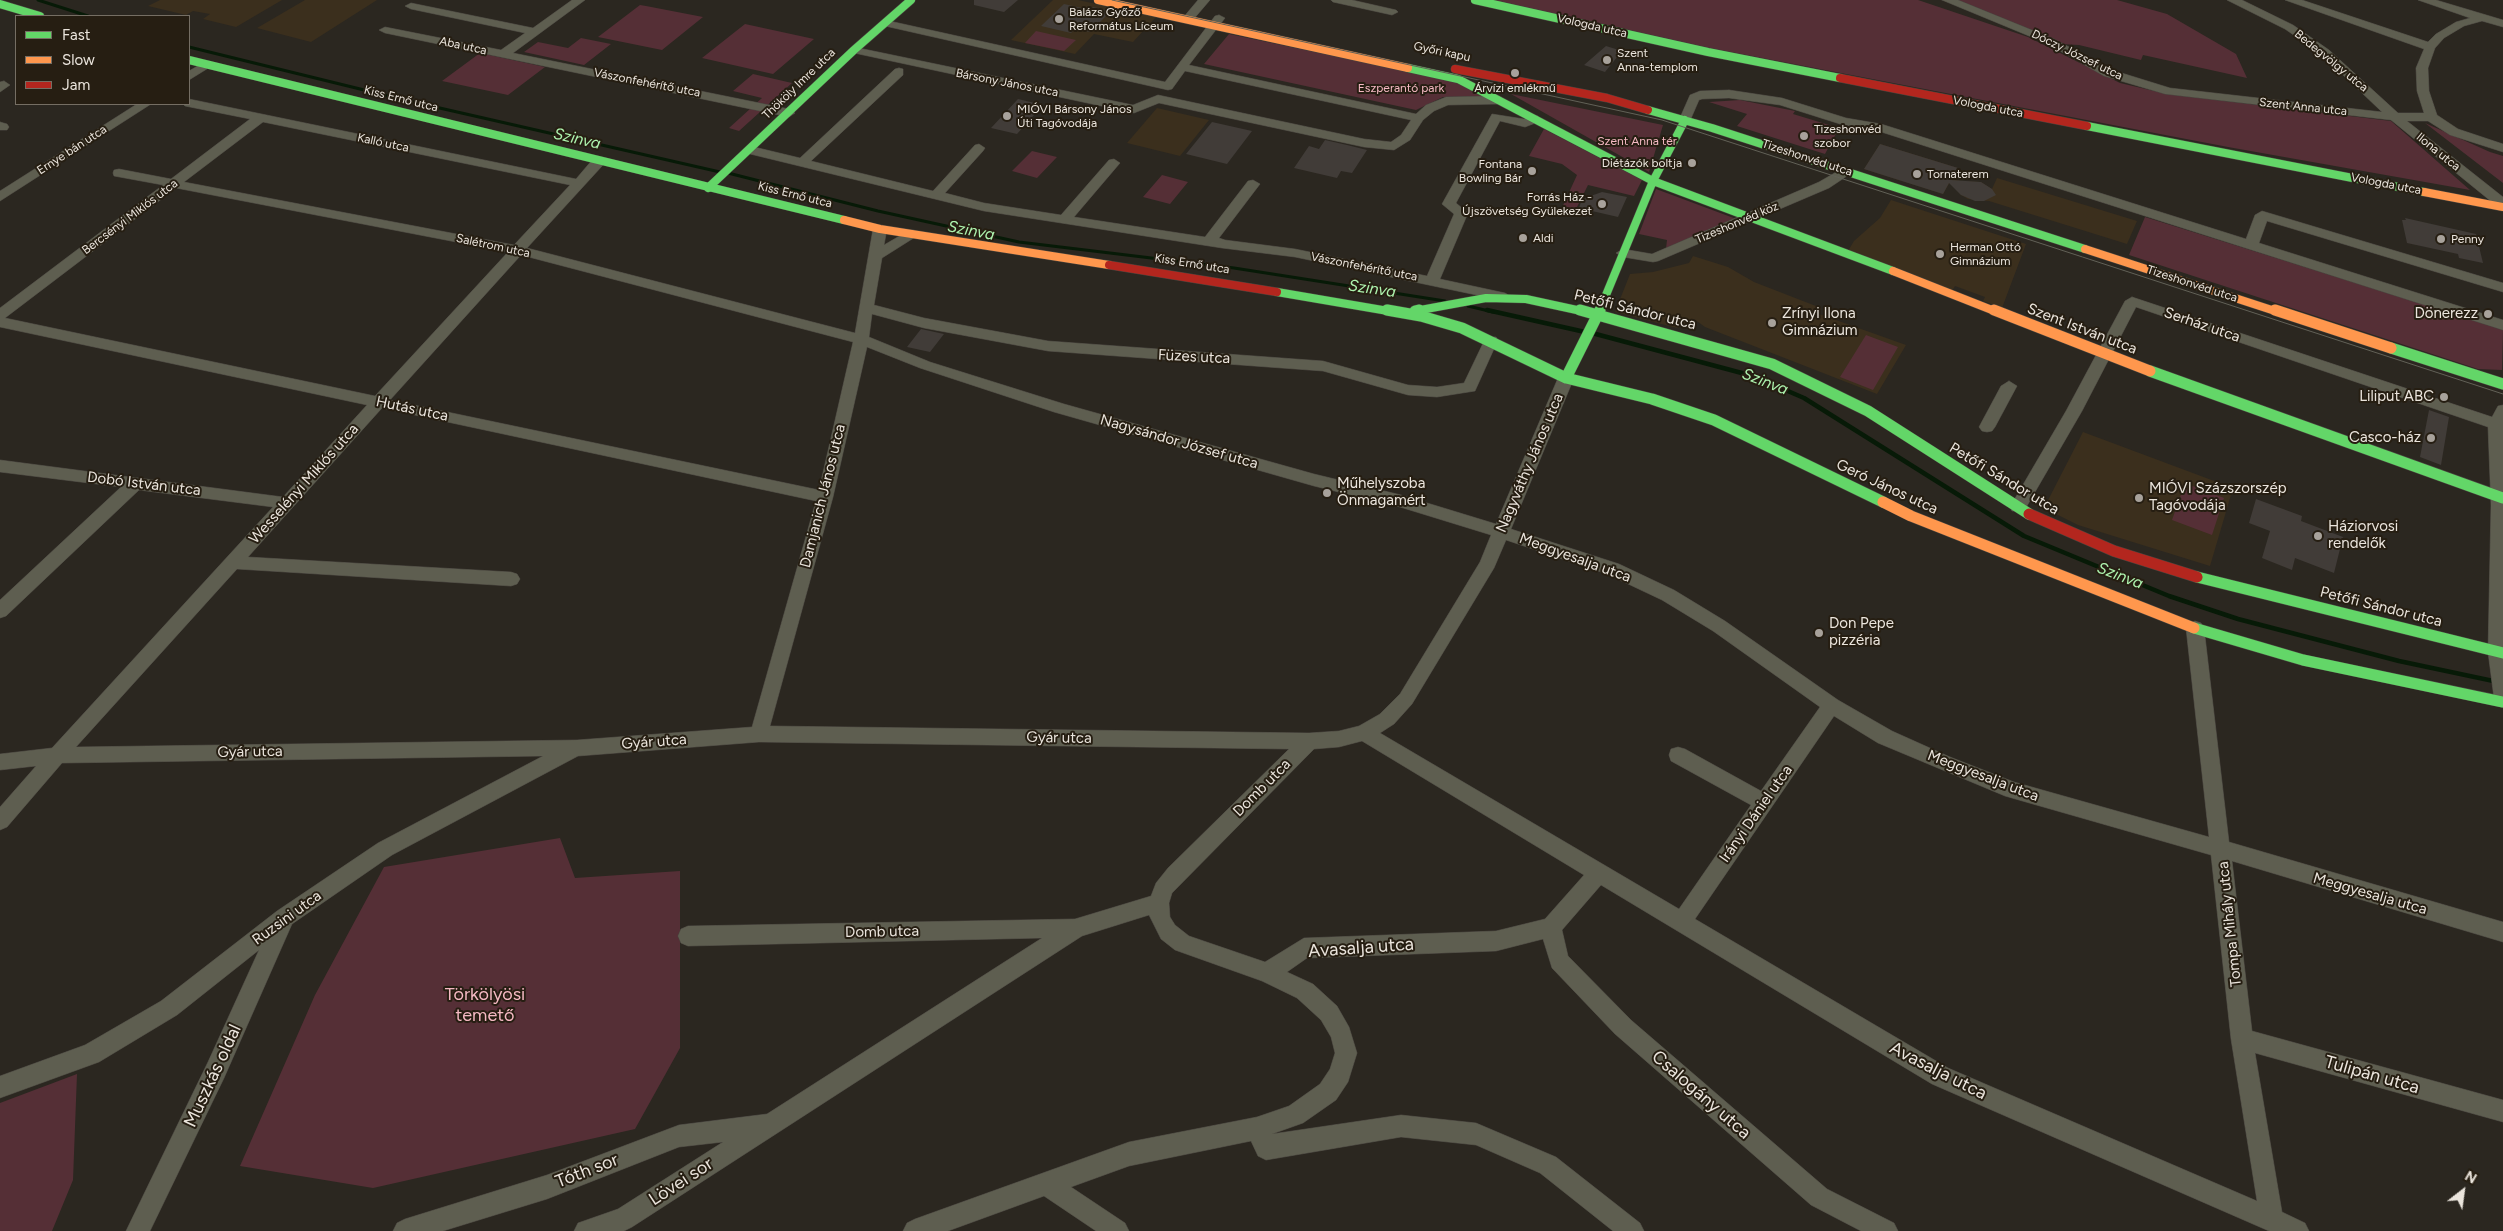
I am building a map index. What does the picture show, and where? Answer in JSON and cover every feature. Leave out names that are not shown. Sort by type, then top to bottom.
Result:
[{"type":"street","name":"Aba utca","points":[[562,0],[577,1]]},
{"type":"street","name":"Thököly Imre utca","points":[[708,188],[854,50],[911,0]]},
{"type":"street","name":"Győri kapu","points":[[1098,0],[1190,16],[1458,79],[1499,100]]},
{"type":"street","name":"Győri kapu","points":[[1136,0],[1190,16]]},
{"type":"street","points":[[1190,16],[1204,0]]},
{"type":"street","points":[[1337,0],[1392,12]]},
{"type":"street","name":"Vologda utca","points":[[1475,0],[1708,52],[2464,200],[2503,206]]},
{"type":"street","name":"Dóczy József utca","points":[[1948,0],[2050,41],[2108,73],[2169,91],[2211,96]]},
{"type":"street","name":"Bedegvölgy utca","points":[[2233,0],[2268,15],[2324,52],[2395,117]]},
{"type":"street","points":[[2291,0],[2430,47]]},
{"type":"street","points":[[2424,0],[2448,4],[2481,18],[2503,24]]},
{"type":"street","name":"Aba utca","points":[[385,30],[504,54],[577,1]]},
{"type":"street","points":[[0,4],[37,15]]},
{"type":"street","name":"Aba utca","points":[[411,6],[535,32]]},
{"type":"street","points":[[2481,18],[2460,24],[2440,36],[2430,47],[2422,68],[2423,91],[2431,118],[2454,132],[2503,148]]},
{"type":"street","name":"Győri kapu","points":[[1216,22],[1606,98],[1685,120]]},
{"type":"street","name":"Bársony János utca","points":[[854,50],[1134,109],[1158,99],[1216,22]]},
{"type":"street","points":[[885,24],[1168,86]]},
{"type":"street","name":"Vászonfehérítő utca","points":[[504,54],[789,113]]},
{"type":"street","name":"Kiss Ernő utca","points":[[190,60],[598,162],[880,229],[1403,312],[1462,328],[1491,340],[1566,378]]},
{"type":"street","points":[[190,75],[206,65]]},
{"type":"street","points":[[1182,67],[1418,118]]},
{"type":"street","points":[[802,163],[899,72]]},
{"type":"street","points":[[1685,120],[1694,98],[1700,95],[1729,94],[1782,102],[1844,121],[1877,127],[2503,325]]},
{"type":"street","name":"Szent Anna utca","points":[[2211,96],[2395,117],[2431,118]]},
{"type":"street","points":[[1158,99],[1364,143],[1394,146],[1406,137],[1418,118],[1430,108],[1446,101],[1499,100],[1652,181]]},
{"type":"street","name":"Kalló utca","points":[[190,103],[578,183]]},
{"type":"street","name":"Ernye bán utca","points":[[0,197],[143,105]]},
{"type":"street","name":"Ilona utca","points":[[2395,117],[2503,206]]},
{"type":"street","name":"Bercsényi Miklós utca","points":[[0,315],[260,118]]},
{"type":"street","points":[[1432,281],[1461,213],[1449,204],[1496,118],[1526,123],[1534,118]]},
{"type":"street","name":"Tizeshonvéd utca","points":[[1685,120],[2503,384]]},
{"type":"street","name":"Nagyváthy János utca","points":[[1309,741],[1339,739],[1364,733],[1387,720],[1406,699],[1488,563],[1566,378],[1596,318],[1652,181],[1685,120]]},
{"type":"street","points":[[935,196],[979,148]]},
{"type":"street","name":"Vászonfehérítő utca","points":[[750,150],[984,207],[1222,244],[1295,253],[1505,297]]},
{"type":"street","name":"Wesselényi Miklós utca","points":[[0,821],[57,755],[598,162]]},
{"type":"street","points":[[1062,220],[1068,216],[1114,163]]},
{"type":"street","name":"Tizeshonvéd köz","points":[[1623,253],[1653,258],[1824,185],[1845,171]]},
{"type":"street","name":"Salétrom utca","points":[[120,173],[518,250],[861,339]]},
{"type":"street","name":"Szent István utca","points":[[1652,181],[2104,355],[2501,497]]},
{"type":"street","points":[[1222,244],[1211,239],[1253,184]]},
{"type":"street","points":[[0,185],[14,188]]},
{"type":"street","points":[[2464,200],[2478,196],[2482,187]]},
{"type":"street","points":[[2251,245],[2262,215],[2503,288]]},
{"type":"street","name":"Damjanich János utca","points":[[759,734],[825,497],[861,339],[880,229]]},
{"type":"street","points":[[875,256],[913,234]]},
{"type":"street","name":"Kiss Ernő utca","points":[[1403,312],[1428,311],[1486,298]]},
{"type":"street","name":"Petőfi Sándor utca","points":[[1486,298],[1526,299],[1722,348],[1772,364],[1868,411],[2018,507],[2064,532],[2114,551],[2202,579],[2500,652]]},
{"type":"street","name":"Serház utca","points":[[2018,507],[2104,355],[2132,301],[2500,417]]},
{"type":"street","name":"Füzes utca","points":[[867,308],[924,323],[1048,346],[1157,355],[1277,360],[1323,366],[1408,390],[1437,392],[1470,387],[1491,340]]},
{"type":"street","name":"Hutás utca","points":[[0,322],[825,497]]},
{"type":"street","name":"Nagysándor József utca","points":[[861,339],[925,365],[1059,408],[1314,480],[1401,501],[1501,532]]},
{"type":"street","name":"Geró János utca","points":[[1566,378],[1652,399],[1714,420],[1911,516],[2195,628]]},
{"type":"street","points":[[1987,427],[2009,386]]},
{"type":"street","points":[[2195,628],[2303,660],[2503,700],[2500,652],[2500,417]]},
{"type":"street","name":"Dobó István utca","points":[[0,466],[287,503]]},
{"type":"street","points":[[0,611],[136,483]]},
{"type":"street","name":"Meggyesalja utca","points":[[1501,532],[1612,569],[1668,595],[1720,626],[1831,705],[1885,737],[2012,790],[2222,849],[2503,932]]},
{"type":"street","name":"Wesselényi Miklós utca","points":[[233,562],[511,579]]},
{"type":"street","name":"Tompa Mihály utca","points":[[2195,628],[2222,849],[2242,1039],[2270,1218]]},
{"type":"street","name":"Irányi Dániel utca","points":[[1681,923],[1831,705]]},
{"type":"street","name":"Avasalja utca","points":[[1364,733],[1940,1076],[2297,1231]]},
{"type":"street","name":"Gyár utca","points":[[577,748],[759,734],[1309,741]]},
{"type":"street","name":"Domb utca","points":[[688,936],[1076,928],[1159,903],[1163,889],[1175,874],[1309,741]]},
{"type":"street","name":"Ruzsini utca","points":[[0,1087],[91,1054],[161,1013],[284,918],[385,849],[537,758],[577,748]]},
{"type":"street","name":"Gyár utca","points":[[3,758],[57,755],[537,758]]},
{"type":"street","points":[[1678,755],[1764,802]]},
{"type":"street","points":[[1551,927],[1598,874]]},
{"type":"street","points":[[915,1231],[1129,1154],[1257,1128],[1295,1115],[1328,1092],[1340,1074],[1346,1053],[1341,1034],[1329,1013],[1305,991],[1267,973],[1182,942],[1168,932],[1160,919],[1159,903]]},
{"type":"street","name":"Muszkás oldal","points":[[138,1231],[216,1070],[284,918]]},
{"type":"street","name":"Avasalja utca","points":[[1267,973],[1304,948],[1496,941],[1551,927]]},
{"type":"street","name":"Csalogány utca","points":[[1551,927],[1559,961],[1623,1027],[1819,1197],[1886,1231]]},
{"type":"street","name":"Domb utca","points":[[772,1124],[1076,928]]},
{"type":"street","name":"Tulipán utca","points":[[2242,1039],[2503,1112]]},
{"type":"street","name":"Tóth sor","points":[[405,1231],[547,1186],[680,1136],[772,1124]]},
{"type":"street","name":"Lövei sor","points":[[586,1231],[624,1219],[772,1124]]},
{"type":"street","points":[[1257,1128],[1266,1148],[1401,1126],[1476,1134],[1548,1165],[1632,1231]]},
{"type":"street","points":[[1044,1183],[1117,1231]]},
{"type":"shaded area","points":[[160,0],[282,0],[236,27],[203,19],[210,14],[193,11],[186,15],[148,6]]},
{"type":"shaded area","points":[[305,0],[377,0],[311,42],[257,28]]},
{"type":"shaded area","points":[[1053,0],[1078,0],[1156,17],[1133,42],[1094,34],[1075,54],[1011,40]]},
{"type":"shaded area","points":[[1157,108],[1209,120],[1180,156],[1127,143]]},
{"type":"shaded area","name":"Herman Ottó Gimnázium","points":[[1880,144],[1958,168],[1952,179],[1981,182],[1992,189],[1997,178],[2137,221],[2127,244],[1989,201],[1968,199],[1961,195],[1950,182],[1943,194],[1864,169]]},
{"type":"shaded area","name":"Herman Ottó Gimnázium","points":[[1891,200],[2026,244],[2002,308],[1983,301],[1985,297],[1955,286],[1952,291],[1848,251],[1854,241],[1880,218]]},
{"type":"shaded area","name":"Zrínyi Ilona Gimnázium","points":[[1693,256],[1728,267],[1754,282],[1821,308],[1819,314],[1906,345],[1877,394],[1705,327],[1694,319],[1677,328],[1615,312],[1630,274],[1653,272],[1689,263]]},
{"type":"shaded area","name":"MIÓVI Százszorszép Tagóvodája","points":[[2083,432],[2233,488],[2210,566],[2078,525],[2044,508]]},
{"type":"green space","points":[[1494,0],[1918,0],[2028,37],[2120,83],[2167,94],[2391,121],[2470,190],[2228,147],[1710,48]]},
{"type":"green space","points":[[1954,0],[2117,0],[2167,14],[2236,54],[2247,78],[2143,55],[2141,60],[2079,45],[2061,44]]},
{"type":"green space","points":[[640,5],[703,17],[662,50],[598,37]]},
{"type":"green space","points":[[745,24],[814,39],[773,74],[702,58]]},
{"type":"green space","points":[[1036,31],[1076,40],[1064,51],[1025,43]]},
{"type":"green space","name":"Eszperantó park","points":[[1229,34],[1459,82],[1486,98],[1443,97],[1416,110],[1204,64]]},
{"type":"green space","points":[[581,38],[611,44],[584,65],[524,52],[538,42],[568,48]]},
{"type":"green space","points":[[480,53],[545,67],[508,95],[442,81]]},
{"type":"green space","points":[[753,74],[792,83],[739,131],[729,128],[762,98],[733,91]]},
{"type":"green space","name":"Szent Anna tér","points":[[1511,94],[1663,125],[1649,172]]},
{"type":"green space","points":[[1740,100],[1795,111],[1793,114],[1839,128],[1825,154],[1737,126],[1747,114],[1709,102]]},
{"type":"green space","points":[[2425,123],[2503,156],[2503,183]]},
{"type":"green space","points":[[1544,129],[1642,180],[1634,196],[1588,185],[1574,213],[1561,210],[1577,175],[1562,164],[1529,156]]},
{"type":"green space","points":[[1032,151],[1057,157],[1037,178],[1012,171]]},
{"type":"green space","points":[[1162,175],[1188,182],[1170,204],[1143,197]]},
{"type":"green space","points":[[1656,189],[1739,220],[1666,249],[1667,240],[1639,234]]},
{"type":"green space","points":[[2145,217],[2503,329],[2502,370],[2478,369],[2129,255]]},
{"type":"green space","points":[[1866,335],[1898,347],[1873,390],[1840,377]]},
{"type":"green space","points":[[2185,483],[2224,498],[2212,535],[2172,520]]},
{"type":"green space","name":"Törkölyösi temető","points":[[560,838],[575,878],[680,871],[680,1048],[635,1129],[373,1188],[240,1166],[315,995],[384,867]]},
{"type":"green space","points":[[77,1074],[73,1180],[52,1231],[0,1231],[0,1103]]},
{"type":"building","points":[[974,0],[1018,0],[1004,12],[974,5]]},
{"type":"building","name":"Balázs Győző Református Líceum","points":[[1064,4],[1091,10],[1093,7],[1111,11],[1090,32],[1075,29],[1071,33],[1041,26]]},
{"type":"building","name":"Szent Anna-templom","points":[[1606,46],[1622,51],[1605,72],[1584,65]]},
{"type":"building","name":"MIÓVI Bársony János Úti Tagóvodája","points":[[1018,99],[1043,105],[1017,134],[991,128]]},
{"type":"building","points":[[1212,122],[1252,131],[1227,164],[1186,154]]},
{"type":"building","points":[[1325,140],[1367,150],[1352,173],[1341,171],[1337,178],[1294,168],[1309,146],[1319,149]]},
{"type":"building","name":"Tornaterem","points":[[1880,144],[1958,168],[1951,180],[1981,182],[1992,189],[1996,195],[1984,201],[1975,201],[1961,195],[1949,183],[1943,194],[1864,169]]},
{"type":"building","name":"Forrás Ház - Újszövetség Gyülekezet","points":[[1602,192],[1627,197],[1618,217],[1579,208],[1582,199]]},
{"type":"building","name":"Penny","points":[[2405,218],[2476,234],[2483,263],[2459,258],[2458,254],[2407,243],[2402,220],[2406,220]]},
{"type":"building","points":[[921,329],[944,334],[930,352],[907,347]]},
{"type":"building","name":"Casco-ház","points":[[2429,410],[2449,417],[2441,465],[2420,457]]},
{"type":"building","name":"Háziorvosi rendelők","points":[[2256,499],[2302,516],[2301,521],[2343,537],[2334,573],[2295,558],[2292,570],[2262,558],[2270,531],[2249,523]]},
{"type":"waterway","name":"Szinva","points":[[38,0],[85,15]]},
{"type":"waterway","name":"Szinva","points":[[190,47],[409,101],[720,172]]},
{"type":"waterway","name":"Szinva","points":[[728,173],[878,211],[1019,242],[1234,268],[1445,301]]},
{"type":"waterway","name":"Szinva","points":[[1468,306],[1493,312]]},
{"type":"waterway","name":"Szinva","points":[[1487,310],[1585,332]]},
{"type":"waterway","name":"Szinva","points":[[1592,333],[1753,376],[1804,398],[2024,536],[2169,596],[2238,619],[2399,661],[2503,683]]},
{"type":"tram line","points":[[1112,0],[1662,120],[2503,394]]},
{"type":"traffic: fast","points":[[708,188],[854,50],[911,0]]},
{"type":"traffic: fast","points":[[1475,0],[1708,52],[1840,78]]},
{"type":"traffic: fast","points":[[0,4],[37,15]]},
{"type":"traffic: fast","points":[[190,60],[844,220]]},
{"type":"traffic: fast","points":[[1408,68],[1458,79],[1653,181],[1893,271]]},
{"type":"traffic: fast","points":[[1648,110],[1712,128],[2085,249]]},
{"type":"traffic: fast","points":[[1566,378],[1598,314],[1653,181],[1685,120]]},
{"type":"traffic: fast","points":[[2087,126],[2424,192]]},
{"type":"traffic: fast","points":[[1277,292],[1421,316],[1462,328],[1566,378],[1652,399],[1714,420],[1883,502]]},
{"type":"traffic: fast","points":[[1415,311],[1486,298],[1526,299],[1598,314],[1772,364],[1868,411],[2029,514]]},
{"type":"traffic: fast","points":[[2391,348],[2503,384]]},
{"type":"traffic: fast","points":[[2150,371],[2503,498]]},
{"type":"traffic: fast","points":[[2197,577],[2503,653]]},
{"type":"traffic: fast","points":[[2194,628],[2303,660],[2503,702]]},
{"type":"traffic: slow","points":[[1098,0],[1408,68]]},
{"type":"traffic: slow","points":[[2424,192],[2503,207]]},
{"type":"traffic: slow","points":[[844,220],[880,229],[1109,265]]},
{"type":"traffic: slow","points":[[2085,249],[2391,348]]},
{"type":"traffic: slow","points":[[1893,271],[2150,371]]},
{"type":"traffic: slow","points":[[1883,502],[1911,516],[2194,628]]},
{"type":"traffic: jam","points":[[1455,69],[1607,98],[1648,110]]},
{"type":"traffic: jam","points":[[1840,78],[2087,126]]},
{"type":"traffic: jam","points":[[1109,265],[1277,292]]},
{"type":"traffic: jam","points":[[2029,514],[2114,551],[2197,577]]},
{"type":"place","name":"Balázs Győző Református Líceum","points":[[1059,19]]},
{"type":"place","name":"Szent Anna-templom","points":[[1607,60]]},
{"type":"place","name":"Árvízi emlékmű","points":[[1515,73]]},
{"type":"place","name":"MIÓVI Bársony János Úti Tagóvodája","points":[[1007,116]]},
{"type":"place","name":"Tizeshonvéd szobor","points":[[1804,136]]},
{"type":"place","name":"Diétázók boltja","points":[[1692,163]]},
{"type":"place","name":"Fontana Bowling Bár","points":[[1532,171]]},
{"type":"place","name":"Tornaterem","points":[[1917,174]]},
{"type":"place","name":"Forrás Ház - Újszövetség Gyülekezet","points":[[1602,204]]},
{"type":"place","name":"Aldi","points":[[1523,238]]},
{"type":"place","name":"Penny","points":[[2441,239]]},
{"type":"place","name":"Herman Ottó Gimnázium","points":[[1940,254]]},
{"type":"place","name":"Dönerezz","points":[[2488,314]]},
{"type":"place","name":"Zrínyi Ilona Gimnázium","points":[[1772,323]]},
{"type":"place","name":"Liliput ABC","points":[[2444,397]]},
{"type":"place","name":"Casco-ház","points":[[2431,438]]},
{"type":"place","name":"Műhelyszoba Önmagamért","points":[[1327,493]]},
{"type":"place","name":"MIÓVI Százszorszép Tagóvodája","points":[[2139,498]]},
{"type":"place","name":"Háziorvosi rendelők","points":[[2318,536]]},
{"type":"place","name":"Don Pepe pizzéria","points":[[1819,633]]}]
